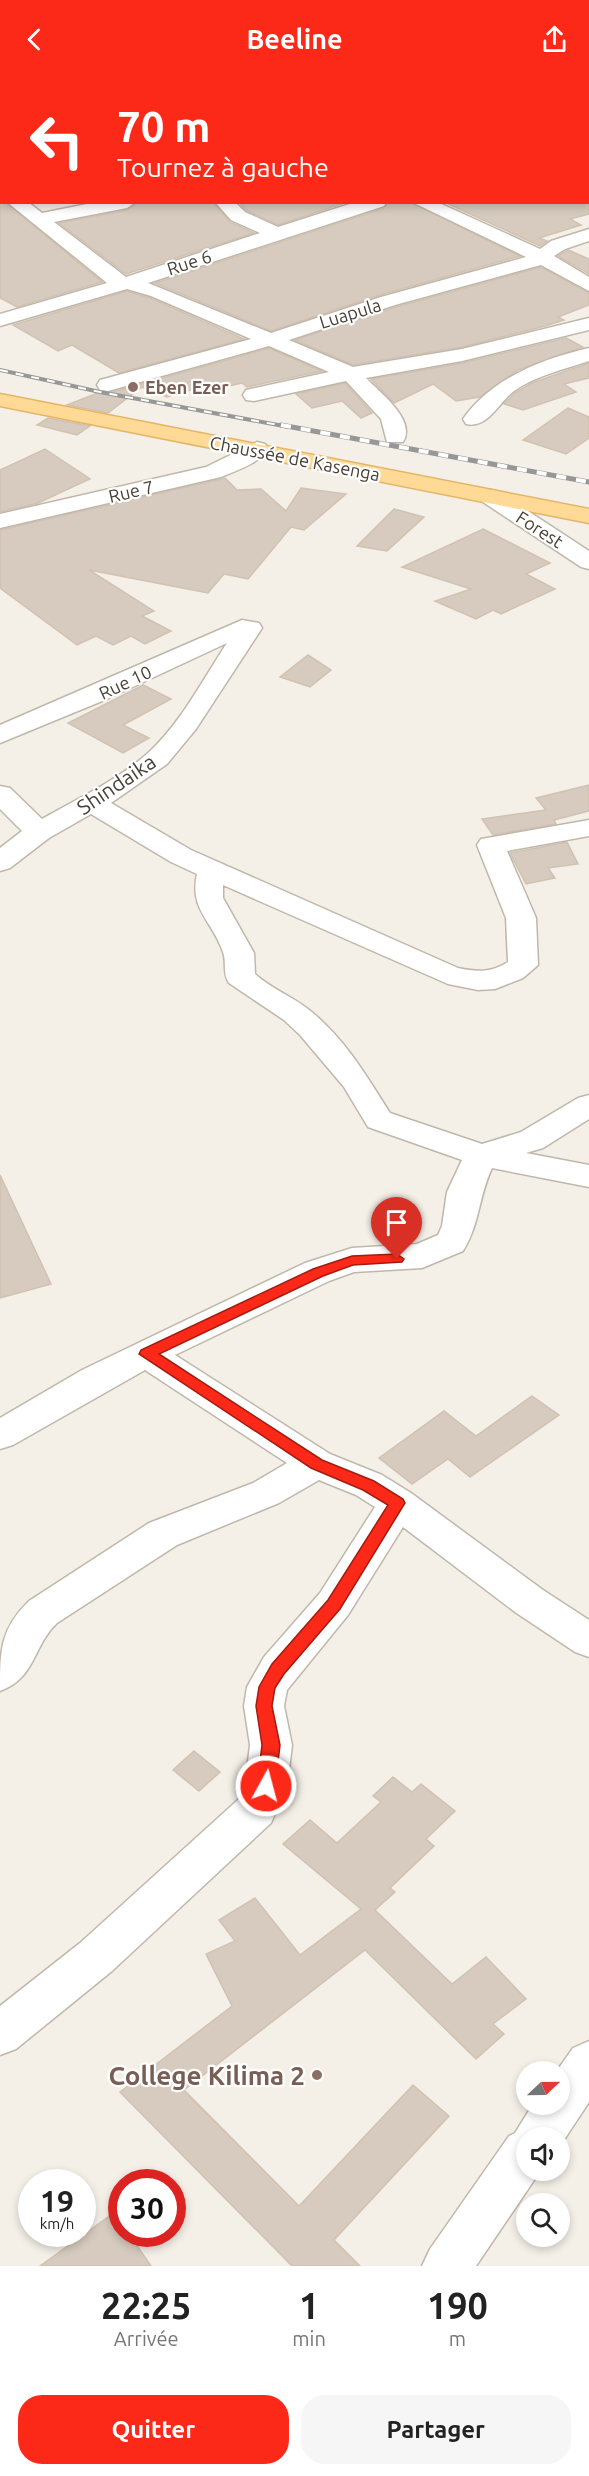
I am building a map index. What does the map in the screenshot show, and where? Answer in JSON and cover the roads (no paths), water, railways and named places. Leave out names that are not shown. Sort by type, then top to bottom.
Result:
[{"type":"main road","name":"Chaussée de Kasenga","points":[[0,400],[589,516]]},
{"type":"street","points":[[18,204],[115,280],[158,292],[351,374],[390,416],[395,425],[395,437]]},
{"type":"street","points":[[38,220],[117,204]]},
{"type":"street","points":[[226,204],[238,216],[275,233]]},
{"type":"street","name":"Rue 6","points":[[4,316],[54,307],[275,233],[370,204]]},
{"type":"street","points":[[426,204],[542,257],[589,285]]},
{"type":"street","name":"Luapula","points":[[108,385],[269,340],[388,301],[542,257],[558,245],[589,235]]},
{"type":"street","points":[[254,396],[351,374],[462,355],[589,324]]},
{"type":"street","points":[[474,419],[507,386],[535,373],[589,354]]},
{"type":"street","name":"Rue 7","points":[[0,520],[213,472],[236,463],[257,449]]},
{"type":"street","name":"Forest","points":[[491,498],[589,562]]},
{"type":"street","name":"Rue 10","points":[[0,735],[248,626]]},
{"type":"street","name":"Shindaika","points":[[0,862],[39,832],[92,803],[132,778],[158,758],[187,723],[250,628],[248,626]]},
{"type":"street","points":[[0,794],[39,832]]},
{"type":"street","points":[[92,803],[181,856],[447,974],[474,981],[492,982],[507,977],[523,965],[521,918],[490,845],[589,828]]},
{"type":"street","points":[[212,869],[208,889],[209,898],[239,953],[240,977],[251,988],[289,1009],[310,1026],[362,1090],[372,1112],[380,1120],[481,1155],[589,1176]]},
{"type":"street","points":[[0,1435],[95,1379],[318,1272],[352,1260],[422,1256],[451,1243],[459,1226],[464,1192],[481,1155],[532,1140],[589,1105]]},
{"type":"street","points":[[147,1354],[317,1464],[360,1481],[398,1503],[529,1601],[589,1641]]},
{"type":"street","points":[[0,1674],[8,1668],[20,1650],[27,1628],[43,1611],[163,1534],[267,1493],[317,1464]]},
{"type":"street","points":[[0,2034],[96,1957],[256,1810],[266,1786],[271,1745],[264,1706],[267,1687],[278,1669],[334,1604],[398,1503]]},
{"type":"street","points":[[545,2127],[589,2063]]},
{"type":"street","points":[[447,2266],[516,2166]]},
{"type":"railway","points":[[0,370],[100,392],[289,427]]},
{"type":"railway","points":[[281,425],[589,482]]},
{"type":"place","name":"Eben Ezer","points":[[133,387]]},
{"type":"place","name":"College Kilima 2","points":[[317,2075]]}]
